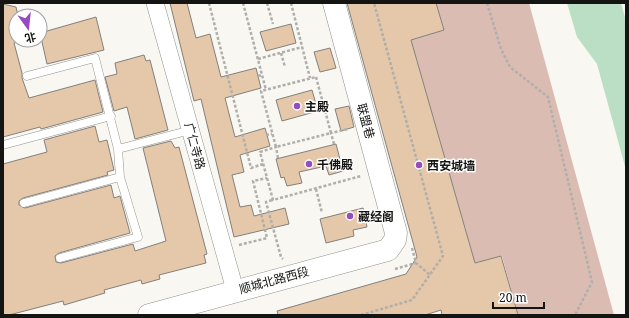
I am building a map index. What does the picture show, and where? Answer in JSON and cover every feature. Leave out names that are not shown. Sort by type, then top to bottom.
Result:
[{"type":"street","name":"广仁寺路","points":[[155,3],[235,290]]},
{"type":"street","name":"联盟巷","points":[[334,3],[396,233],[395,240]]},
{"type":"street","name":"顺城北路西段","points":[[149,315],[235,290],[388,250],[395,240]]},
{"type":"lane","points":[[26,76],[95,58],[111,116],[118,149],[120,177],[138,237],[60,258]]},
{"type":"lane","points":[[3,145],[111,116]]},
{"type":"lane","points":[[118,149],[191,130]]},
{"type":"lane","points":[[24,203],[120,177]]},
{"type":"path","points":[[209,3],[251,168],[263,164]]},
{"type":"path","points":[[243,3],[266,90]]},
{"type":"path","points":[[267,3],[273,24]]},
{"type":"path","points":[[291,3],[302,47],[308,62],[310,78]]},
{"type":"path","points":[[361,315],[412,300],[443,256],[374,3]]},
{"type":"path","points":[[487,3],[500,49],[510,67],[548,97],[592,282],[575,315]]},
{"type":"path","points":[[258,59],[302,47]]},
{"type":"path","points":[[281,53],[285,67]]},
{"type":"path","points":[[258,76],[262,75]]},
{"type":"path","points":[[278,158],[261,92],[310,78],[316,77],[329,119],[334,144]]},
{"type":"path","points":[[273,200],[260,152],[348,128],[350,136]]},
{"type":"path","points":[[266,135],[272,134]]},
{"type":"path","points":[[303,140],[305,146]]},
{"type":"path","points":[[359,170],[361,177]]},
{"type":"path","points":[[284,259],[281,257],[266,202],[367,175]]},
{"type":"path","points":[[223,250],[267,238],[253,181],[267,178]]},
{"type":"path","points":[[316,189],[322,213]]},
{"type":"path","points":[[416,263],[430,275]]},
{"type":"shaded area","points":[[436,3],[529,3],[614,315],[518,315],[502,256],[475,263],[411,40],[444,30]]},
{"type":"shaded area","points":[[567,3],[621,3],[626,21],[626,170],[597,64],[577,37]]},
{"type":"building","points":[[170,3],[187,3],[196,38],[210,34],[221,77],[256,68],[261,88],[225,98],[235,137],[265,128],[270,146],[240,155],[244,172],[232,175],[240,207],[251,205],[254,216],[285,208],[289,224],[234,237],[201,99],[194,101]]},
{"type":"building","name":"西安城墙","points":[[347,3],[436,3],[444,30],[411,40],[475,263],[501,256],[518,315],[442,315],[441,310],[425,315],[278,315],[277,311],[406,274],[417,257]]},
{"type":"building","points":[[3,4],[16,7],[8,8],[8,48],[15,48],[22,78],[29,98],[95,80],[103,112],[41,129],[40,127],[3,137]]},
{"type":"building","points":[[96,17],[104,50],[47,64],[43,48],[48,48],[48,31]]},
{"type":"building","points":[[291,24],[296,43],[266,51],[260,32]]},
{"type":"building","points":[[330,48],[336,68],[320,72],[314,52]]},
{"type":"building","points":[[144,55],[146,61],[150,60],[168,130],[135,139],[127,107],[114,111],[105,77],[117,74],[115,63]]},
{"type":"building","name":"主殿","points":[[312,90],[318,111],[282,121],[276,100]]},
{"type":"building","points":[[349,106],[354,127],[341,131],[335,109]]},
{"type":"building","points":[[95,126],[99,142],[107,140],[114,170],[107,172],[108,175],[23,198],[19,201],[19,205],[25,208],[111,185],[114,198],[120,196],[130,233],[59,253],[55,256],[56,262],[61,263],[133,244],[135,251],[166,241],[143,148],[171,141],[175,148],[179,147],[207,254],[204,255],[206,263],[159,275],[160,279],[142,284],[141,280],[104,290],[105,293],[64,305],[63,301],[9,315],[3,315],[3,164],[47,152],[44,140]]},
{"type":"building","name":"千佛殿","points":[[336,144],[343,171],[329,175],[326,166],[299,172],[302,183],[287,186],[284,177],[281,178],[276,159]]},
{"type":"building","points":[[363,208],[367,227],[353,230],[354,236],[326,243],[320,219]]},
{"type":"place","name":"主殿","points":[[297,106]]},
{"type":"place","name":"千佛殿","points":[[309,164]]},
{"type":"place","name":"西安城墙","points":[[419,165]]},
{"type":"place","name":"藏经阁","points":[[350,216]]}]
